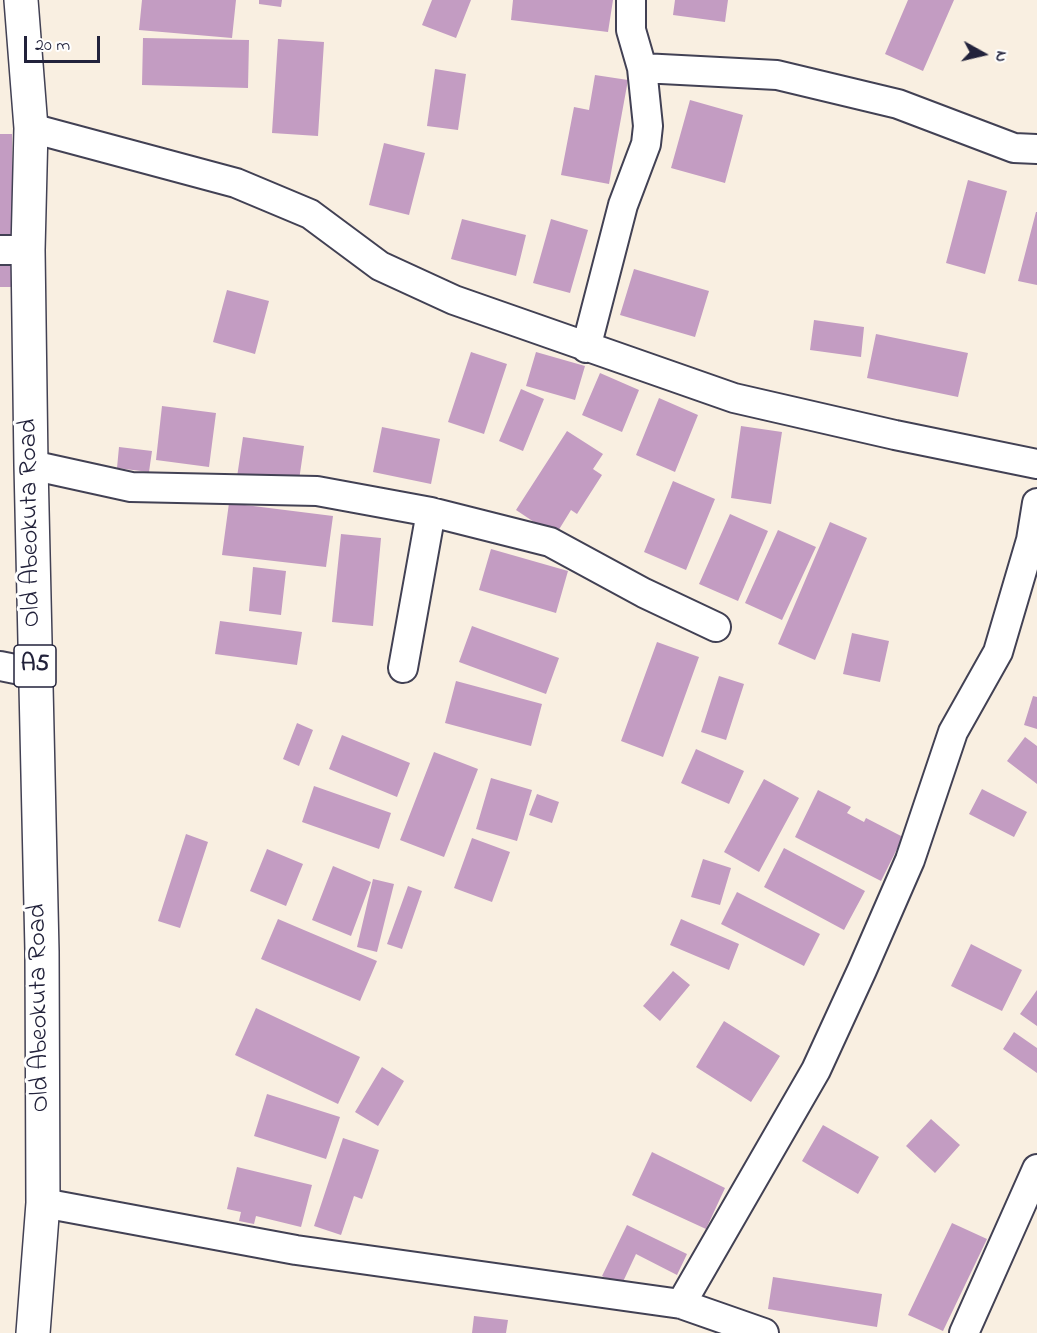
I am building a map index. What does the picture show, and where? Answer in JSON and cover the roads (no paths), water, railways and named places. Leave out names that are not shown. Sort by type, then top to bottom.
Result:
[{"type":"highway","name":"Old Abeokuta Road","points":[[21,0],[31,128],[14,250],[31,465],[42,951],[43,1203],[33,1333]]},
{"type":"street","points":[[586,348],[623,205],[646,144],[648,126],[642,68],[631,30],[631,0]]},
{"type":"street","points":[[642,68],[777,75],[898,104],[1014,148],[1037,149]]},
{"type":"street","points":[[31,128],[236,183],[310,214],[380,266],[454,300],[734,398],[895,435],[1037,464]]},
{"type":"street","points":[[31,465],[131,488],[317,491],[431,512],[550,542],[644,593],[716,627]]},
{"type":"street","points":[[681,1304],[816,1070],[862,970],[910,860],[953,732],[998,652],[1031,540],[1037,503]]},
{"type":"street","points":[[404,669],[431,512]]},
{"type":"street","points":[[0,666],[35,673]]},
{"type":"street","points":[[964,1333],[1037,1169]]},
{"type":"street","points":[[43,1203],[296,1250],[681,1304],[764,1333]]}]
